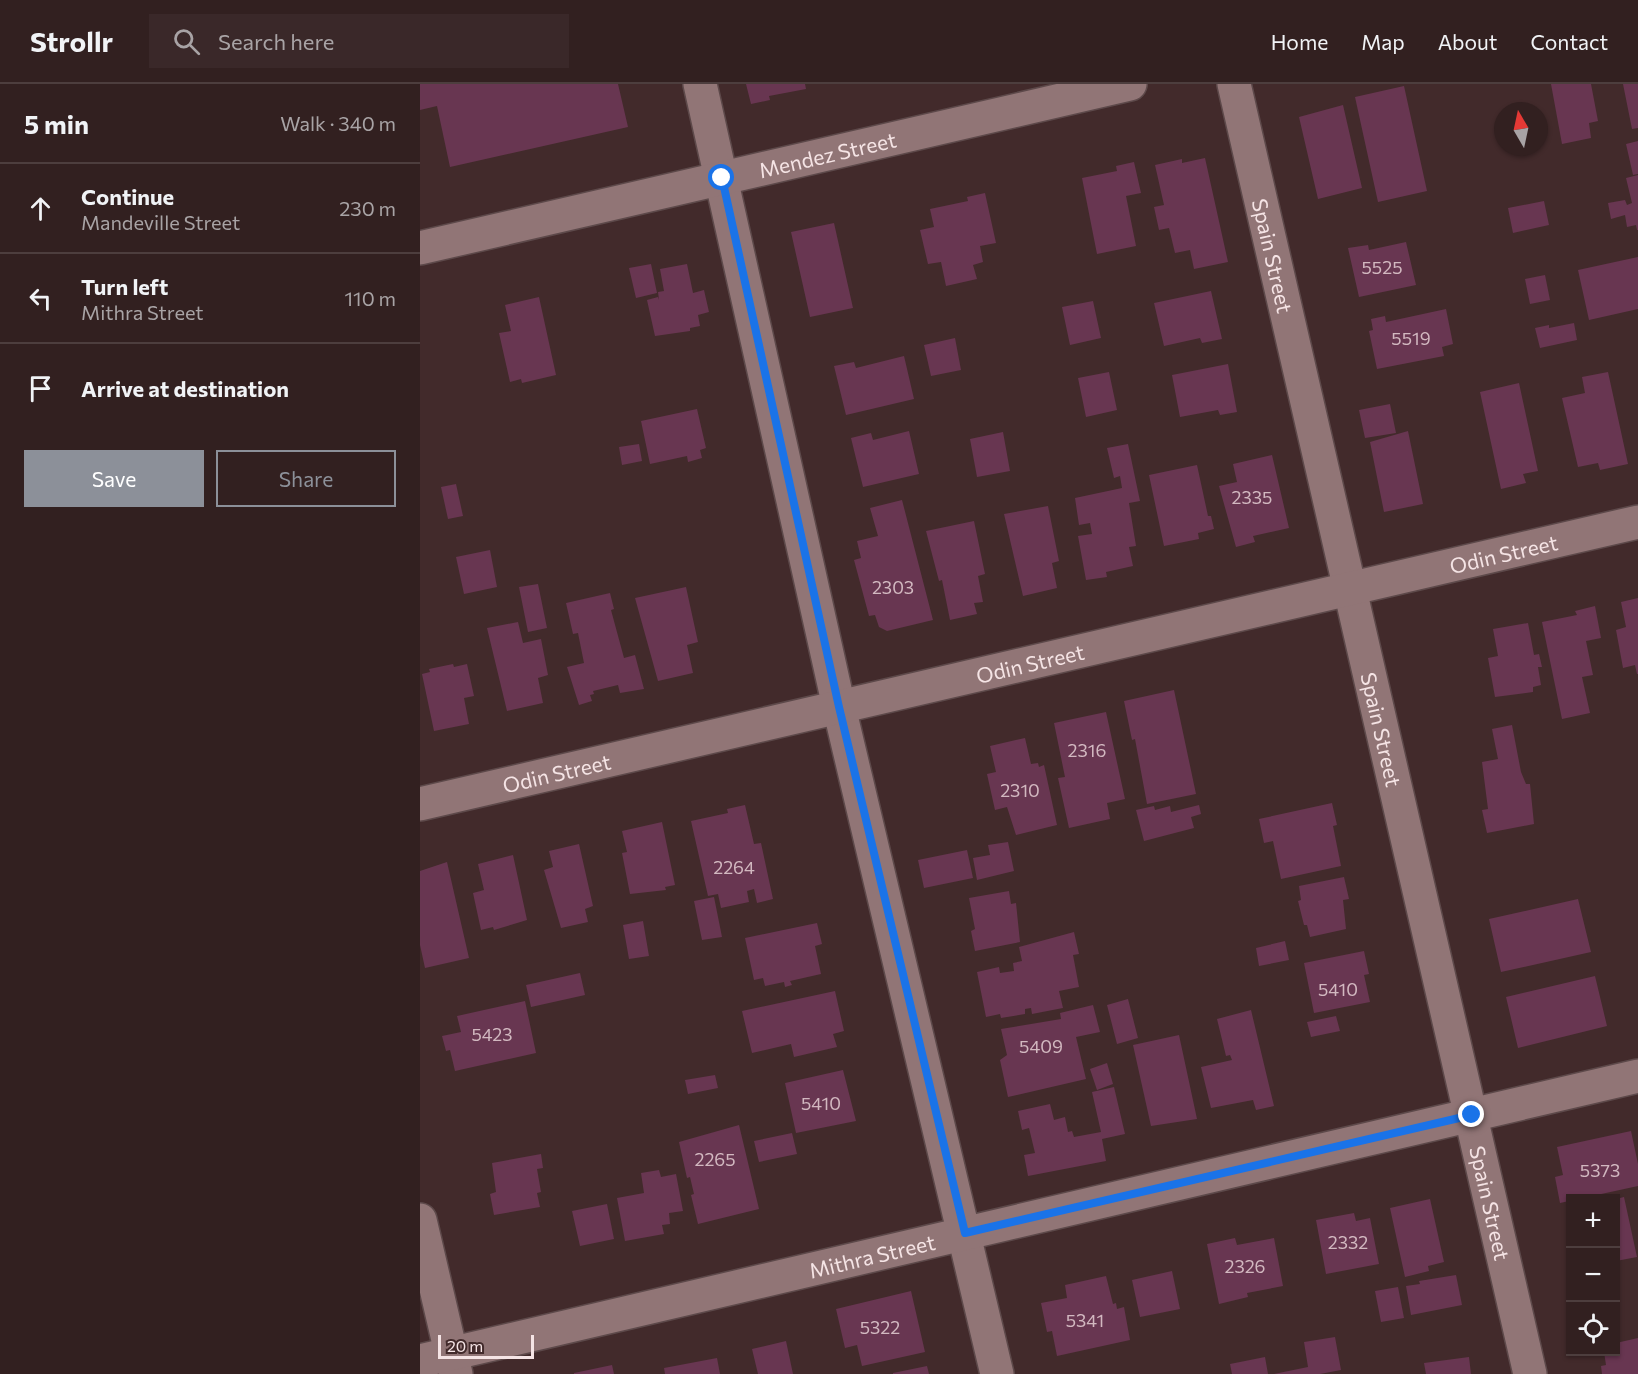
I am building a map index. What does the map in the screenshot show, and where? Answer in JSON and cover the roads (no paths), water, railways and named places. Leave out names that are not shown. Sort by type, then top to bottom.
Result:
[{"type":"street","points":[[700,84],[839,707],[997,1374]]},
{"type":"street","name":"Mendez Street","points":[[420,248],[1130,84]]},
{"type":"street","name":"Spain Street","points":[[1234,84],[1530,1374]]},
{"type":"street","name":"Odin Street","points":[[420,804],[1638,522]]},
{"type":"street","name":"Mithra Street","points":[[420,1361],[454,1364],[965,1233],[1638,1076]]},
{"type":"street","points":[[420,1220],[454,1364]]}]
